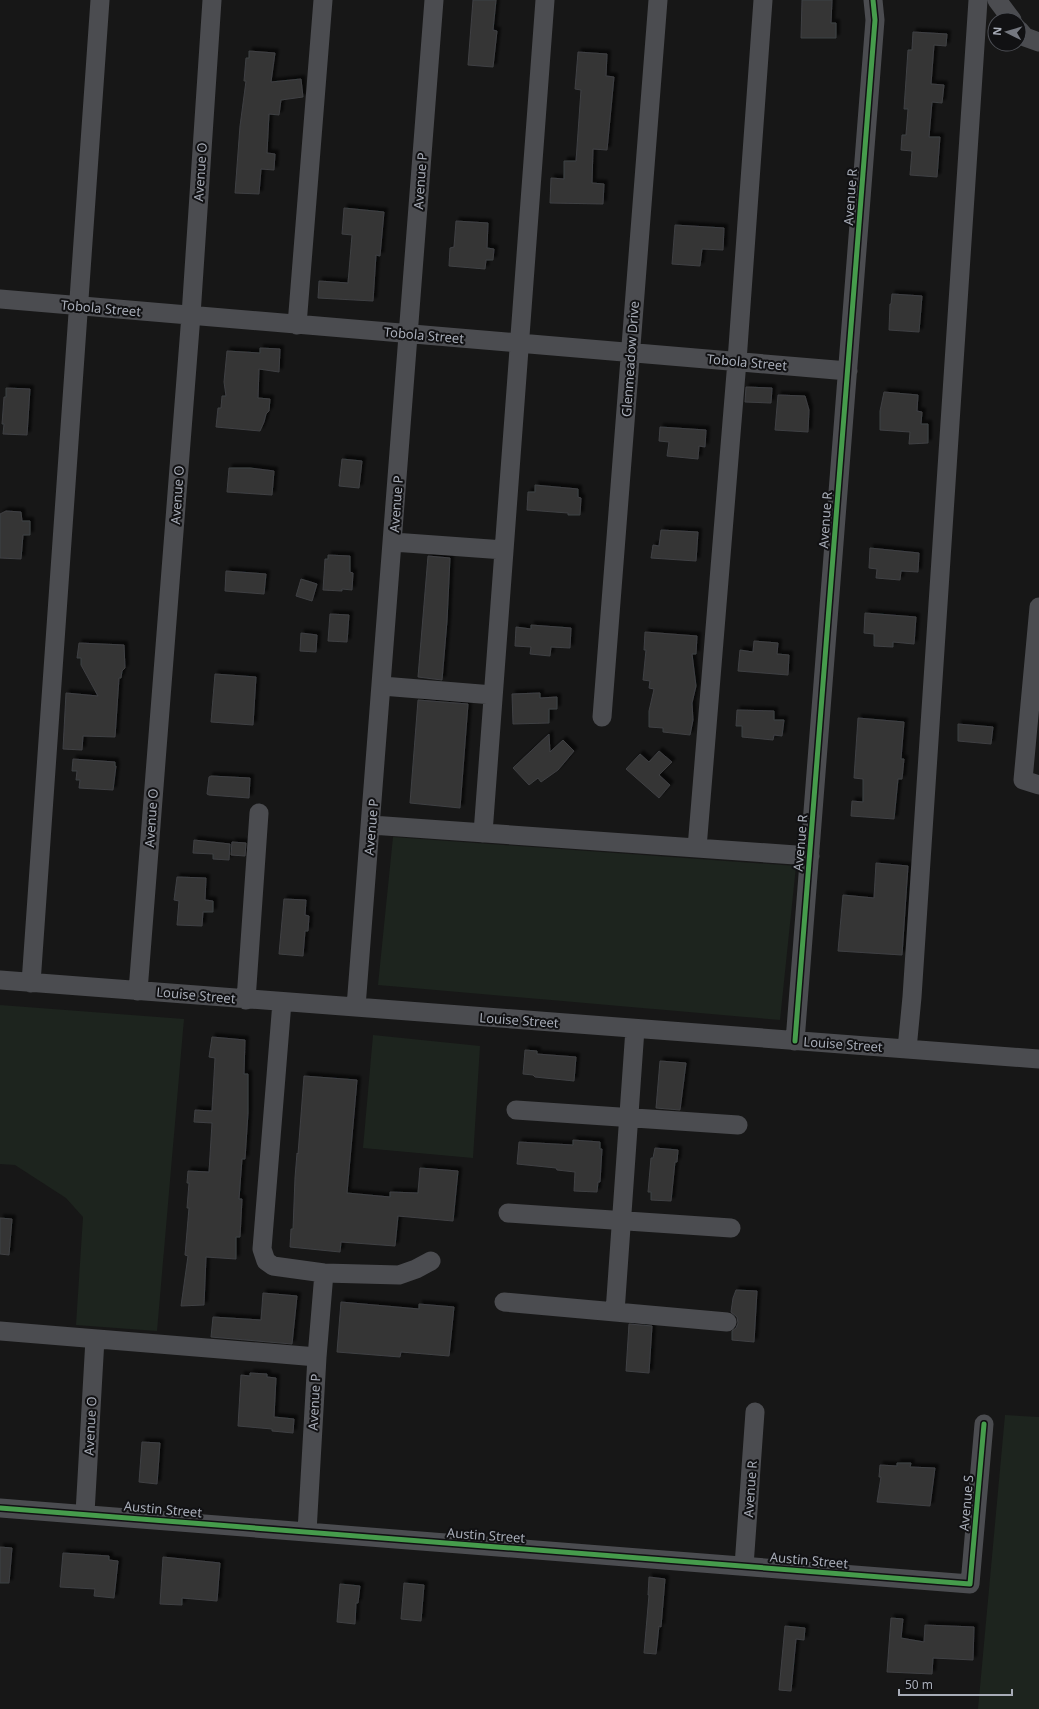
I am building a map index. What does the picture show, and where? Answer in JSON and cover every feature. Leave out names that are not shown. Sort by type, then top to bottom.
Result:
[{"type":"street","points":[[31,983],[100,0]]},
{"type":"street","name":"Avenue O","points":[[138,990],[191,315],[212,0]]},
{"type":"street","points":[[297,325],[323,0]]},
{"type":"street","name":"Avenue P","points":[[356,1007],[434,0]]},
{"type":"street","points":[[483,833],[545,0]]},
{"type":"street","name":"Glenmeadow Drive","points":[[602,717],[658,0]]},
{"type":"street","points":[[698,848],[737,361],[763,0]]},
{"type":"street","name":"Avenue R","points":[[795,1041],[875,20],[873,0]]},
{"type":"street","points":[[907,1049],[913,981],[978,0]]},
{"type":"street","points":[[997,0],[1006,12]]},
{"type":"street","points":[[1027,38],[1039,42]]},
{"type":"street","name":"Tobola Street","points":[[0,299],[848,371]]},
{"type":"street","points":[[393,542],[504,550]]},
{"type":"street","points":[[1039,607],[1023,780],[1039,785]]},
{"type":"street","points":[[382,686],[493,695]]},
{"type":"street","points":[[246,1000],[259,813]]},
{"type":"street","points":[[371,825],[810,856]]},
{"type":"street","name":"Louise Street","points":[[0,980],[138,990],[246,1000],[1039,1059]]},
{"type":"street","points":[[282,1002],[262,1249],[266,1261],[273,1266],[324,1273],[399,1275],[416,1269],[430,1261]]},
{"type":"street","points":[[615,1312],[635,1028]]},
{"type":"street","points":[[516,1110],[738,1125]]},
{"type":"street","points":[[508,1213],[731,1228]]},
{"type":"street","name":"Avenue P","points":[[307,1532],[317,1357],[324,1273]]},
{"type":"street","points":[[504,1302],[727,1322]]},
{"type":"street","points":[[0,1331],[317,1357]]},
{"type":"street","name":"Avenue O","points":[[85,1513],[95,1339]]},
{"type":"street","name":"Avenue R","points":[[744,1566],[756,1412]]},
{"type":"street","name":"Avenue S","points":[[970,1584],[984,1424]]},
{"type":"street","name":"Austin Street","points":[[0,1508],[85,1513],[970,1584]]},
{"type":"shaded area","points":[[393,837],[796,866],[780,1020],[378,985]]},
{"type":"shaded area","points":[[0,1005],[184,1019],[157,1331],[76,1325],[83,1217],[66,1198],[15,1165],[0,1164]]},
{"type":"shaded area","points":[[373,1035],[480,1046],[473,1158],[363,1148]]},
{"type":"shaded area","points":[[1005,1415],[1039,1417],[1039,1709],[978,1709]]},
{"type":"building","points":[[473,0],[496,0],[493,30],[497,31],[493,67],[468,65]]},
{"type":"building","points":[[802,0],[832,0],[831,23],[836,23],[836,38],[801,38]]},
{"type":"building","points":[[913,32],[947,34],[946,46],[934,45],[931,84],[944,85],[942,103],[932,102],[929,137],[940,137],[937,177],[910,175],[912,151],[901,150],[902,135],[906,135],[908,109],[904,109],[908,50],[912,50]]},
{"type":"building","points":[[249,51],[275,53],[271,82],[301,79],[303,97],[281,100],[279,115],[269,114],[267,153],[275,154],[274,170],[261,169],[259,194],[235,193],[240,126],[246,81],[244,81],[246,58],[249,58]]},
{"type":"building","points":[[578,52],[607,54],[606,76],[614,77],[607,150],[593,149],[592,183],[604,184],[603,204],[550,203],[551,178],[564,179],[564,161],[576,161],[581,90],[575,89]]},
{"type":"building","points":[[344,208],[384,212],[380,256],[376,255],[373,301],[318,298],[319,281],[348,283],[352,235],[342,234]]},
{"type":"building","points":[[456,221],[488,223],[487,248],[494,249],[493,260],[486,260],[485,269],[449,266],[450,248],[454,247]]},
{"type":"building","points":[[675,225],[724,228],[723,250],[702,249],[700,266],[672,264]]},
{"type":"building","points":[[892,294],[922,296],[919,332],[889,330]]},
{"type":"building","points":[[260,348],[280,349],[279,372],[259,369],[258,398],[270,399],[269,411],[266,414],[260,431],[216,427],[218,408],[221,408],[222,396],[226,396],[224,382],[227,351],[260,353]]},
{"type":"building","points":[[746,387],[772,388],[771,403],[745,402]]},
{"type":"building","points":[[6,388],[30,389],[27,435],[3,434],[4,424],[2,424]]},
{"type":"building","points":[[884,392],[918,395],[917,411],[922,412],[921,424],[928,424],[928,443],[909,444],[910,432],[880,430],[880,411]]},
{"type":"building","points":[[778,395],[805,396],[809,410],[808,432],[775,430]]},
{"type":"building","points":[[660,427],[706,430],[705,447],[699,446],[698,459],[667,456],[669,442],[659,441]]},
{"type":"building","points":[[342,459],[362,461],[359,488],[339,486]]},
{"type":"building","points":[[229,468],[250,468],[274,471],[272,495],[227,492]]},
{"type":"building","points":[[535,485],[578,489],[578,497],[581,498],[580,515],[527,510],[528,492],[535,492]]},
{"type":"building","points":[[6,511],[21,512],[22,521],[30,521],[30,535],[23,535],[21,559],[0,558],[0,514]]},
{"type":"building","points":[[661,530],[698,532],[696,561],[651,558],[653,545],[659,546]]},
{"type":"building","points":[[870,548],[919,553],[918,572],[901,571],[900,580],[876,578],[877,569],[869,568]]},
{"type":"building","points":[[328,555],[350,556],[350,572],[353,573],[352,590],[323,590],[325,559],[328,559]]},
{"type":"building","points":[[428,556],[450,558],[442,680],[418,677]]},
{"type":"building","points":[[226,571],[266,574],[264,594],[225,591]]},
{"type":"building","points":[[301,579],[317,584],[312,601],[296,596]]},
{"type":"building","points":[[865,613],[916,617],[914,644],[893,642],[893,647],[874,646],[874,634],[864,633]]},
{"type":"building","points":[[330,614],[349,615],[347,642],[328,641]]},
{"type":"building","points":[[531,625],[571,628],[570,648],[551,647],[550,656],[530,654],[531,647],[515,646],[516,627],[531,629]]},
{"type":"building","points":[[645,632],[697,636],[696,654],[692,654],[696,686],[692,703],[693,720],[690,735],[663,732],[663,728],[649,727],[649,711],[654,689],[649,688],[650,681],[643,680],[646,650],[644,650]]},
{"type":"building","points":[[301,633],[317,635],[316,652],[300,651]]},
{"type":"building","points":[[754,641],[778,643],[777,654],[789,655],[788,675],[738,671],[740,650],[753,652]]},
{"type":"building","points":[[79,643],[124,645],[125,668],[122,671],[121,678],[119,678],[115,737],[83,736],[82,750],[63,749],[66,693],[98,696],[81,665],[81,658],[77,658]]},
{"type":"building","points":[[215,674],[256,677],[253,725],[211,722]]},
{"type":"building","points":[[540,693],[540,698],[557,697],[557,709],[549,709],[549,723],[513,724],[512,694]]},
{"type":"building","points":[[418,700],[468,704],[460,808],[410,803]]},
{"type":"building","points":[[737,710],[774,711],[774,720],[784,720],[782,736],[774,735],[773,740],[742,737],[742,726],[736,726]]},
{"type":"building","points":[[858,718],[904,722],[901,759],[904,759],[902,779],[898,779],[894,819],[851,816],[852,801],[863,802],[863,779],[854,778]]},
{"type":"building","points":[[958,724],[993,727],[991,744],[958,741]]},
{"type":"building","points":[[549,734],[550,752],[563,740],[574,751],[558,770],[541,782],[538,778],[529,785],[513,768]]},
{"type":"building","points":[[659,751],[672,762],[659,775],[670,785],[659,798],[626,769],[640,754],[649,762]]},
{"type":"building","points":[[73,759],[115,762],[116,766],[113,790],[79,788],[80,780],[76,780],[77,771],[72,771]]},
{"type":"building","points":[[209,777],[250,778],[249,798],[207,794]]},
{"type":"building","points":[[194,840],[230,844],[229,860],[213,859],[213,854],[193,853]]},
{"type":"building","points":[[232,842],[246,843],[245,856],[231,855]]},
{"type":"building","points":[[876,863],[908,866],[902,955],[838,951],[843,895],[874,898]]},
{"type":"building","points":[[177,877],[206,878],[205,900],[213,901],[213,912],[203,912],[202,926],[177,925],[179,901],[174,900]]},
{"type":"building","points":[[284,899],[306,900],[305,915],[309,916],[308,931],[305,931],[303,956],[279,954]]},
{"type":"building","points":[[212,1037],[245,1040],[244,1074],[248,1074],[248,1113],[245,1159],[242,1159],[239,1199],[242,1199],[240,1237],[236,1237],[236,1259],[206,1257],[204,1305],[181,1306],[188,1256],[185,1255],[189,1208],[187,1208],[189,1183],[187,1183],[188,1171],[209,1172],[212,1123],[194,1122],[195,1110],[212,1111],[215,1058],[209,1057]]},
{"type":"building","points":[[525,1050],[537,1051],[537,1054],[576,1057],[574,1081],[535,1077],[533,1075],[523,1074]]},
{"type":"building","points":[[660,1061],[686,1063],[680,1110],[656,1108]]},
{"type":"building","points":[[304,1076],[357,1080],[347,1193],[390,1197],[390,1192],[418,1193],[420,1168],[458,1171],[453,1221],[398,1216],[395,1246],[341,1242],[340,1252],[290,1247],[291,1229],[293,1229],[295,1178]]},
{"type":"building","points":[[573,1140],[600,1142],[600,1149],[602,1149],[600,1182],[598,1182],[597,1192],[574,1191],[575,1172],[557,1170],[556,1168],[517,1164],[519,1142],[573,1145]]},
{"type":"building","points":[[655,1148],[678,1150],[677,1162],[675,1162],[671,1201],[651,1200],[651,1192],[648,1192],[651,1158],[653,1158]]},
{"type":"building","points":[[0,1218],[12,1219],[9,1255],[0,1254]]},
{"type":"building","points":[[736,1290],[757,1291],[754,1342],[732,1340],[732,1331],[736,1328],[738,1323],[737,1317],[731,1312]]},
{"type":"building","points":[[263,1293],[297,1296],[292,1344],[211,1337],[213,1317],[261,1320]]},
{"type":"building","points":[[341,1302],[419,1309],[419,1304],[454,1307],[449,1356],[401,1352],[400,1357],[337,1352]]},
{"type":"building","points":[[629,1324],[652,1326],[649,1373],[626,1371]]},
{"type":"building","points":[[250,1373],[267,1374],[267,1377],[276,1378],[274,1417],[294,1419],[293,1433],[272,1431],[272,1429],[238,1426],[241,1375],[250,1376]]},
{"type":"building","points":[[142,1442],[160,1443],[157,1484],[139,1482]]},
{"type":"building","points":[[897,1463],[911,1463],[910,1467],[935,1468],[930,1506],[877,1502],[881,1477],[879,1477],[880,1465],[897,1466]]},
{"type":"building","points":[[0,1547],[12,1548],[9,1583],[0,1583]]},
{"type":"building","points":[[63,1553],[109,1556],[109,1560],[118,1561],[114,1598],[94,1596],[95,1589],[60,1587]]},
{"type":"building","points":[[163,1557],[220,1563],[217,1601],[182,1598],[182,1605],[160,1604]]},
{"type":"building","points":[[649,1577],[665,1579],[661,1627],[659,1626],[656,1654],[644,1653]]},
{"type":"building","points":[[404,1583],[424,1585],[421,1621],[401,1619]]},
{"type":"building","points":[[340,1584],[360,1586],[358,1603],[356,1603],[355,1624],[337,1622]]},
{"type":"building","points":[[891,1618],[903,1619],[901,1638],[924,1642],[925,1625],[974,1627],[973,1660],[933,1658],[932,1674],[887,1672]]},
{"type":"building","points":[[785,1626],[805,1628],[804,1640],[796,1639],[791,1691],[779,1690]]},
{"type":"cycle path","points":[[795,1041],[875,20],[873,0]]},
{"type":"cycle path","points":[[0,1508],[970,1584],[984,1424]]}]
